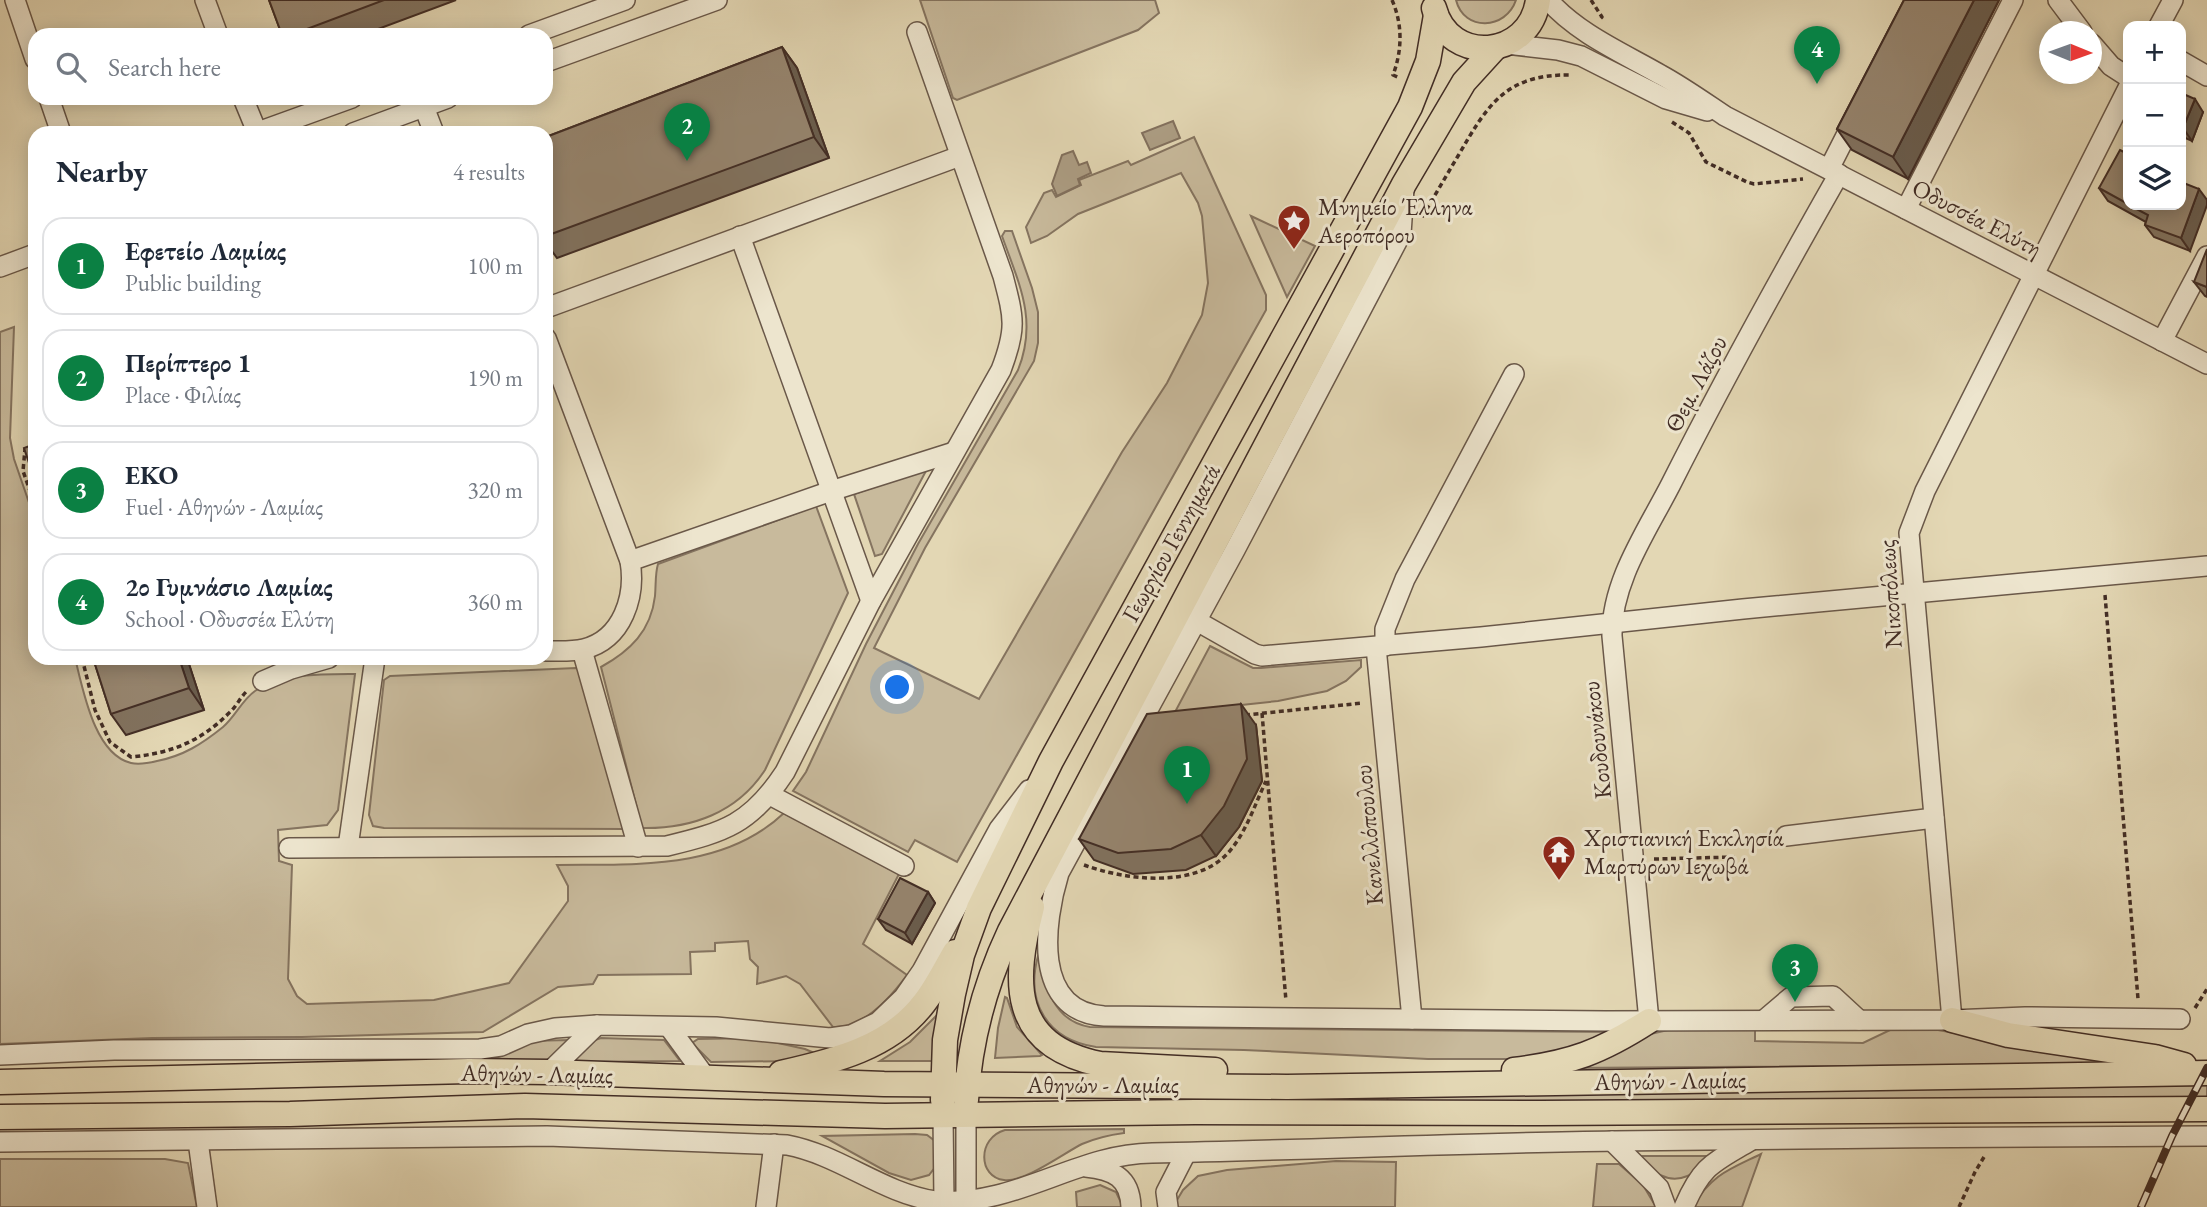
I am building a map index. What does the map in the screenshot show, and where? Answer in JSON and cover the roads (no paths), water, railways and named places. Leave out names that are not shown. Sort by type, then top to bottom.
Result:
[{"type":"main road","name":"Γεωργίου Γεννηματά","points":[[955,1084],[973,1041],[990,974],[1056,860],[1404,184],[1464,82],[1500,46],[1526,29],[1535,14],[1538,0]]},
{"type":"main road","name":"Γεωργίου Γεννηματά","points":[[1433,4],[1445,30],[1460,42],[1477,48],[1500,46]]},
{"type":"main road","name":"Γεωργίου Γεννηματά","points":[[955,1084],[945,1040],[962,955],[979,908],[1051,761],[1410,107],[1428,61],[1433,4]]},
{"type":"main road","points":[[1056,860],[1025,939],[1021,991],[1031,1025],[1056,1049],[1082,1061],[1100,1064],[1297,1072],[1320,1076],[1348,1087]]},
{"type":"main road","points":[[748,1080],[845,1056],[876,1044],[904,1026],[925,1003],[979,908]]},
{"type":"main road","points":[[1952,1020],[2008,1035],[2155,1057],[2206,1073]]},
{"type":"main road","points":[[1409,1085],[1570,1060],[1600,1050],[1649,1021]]},
{"type":"main road","name":"Αθηνών - Λαμίας","points":[[0,1082],[469,1071],[955,1084],[1348,1087],[2206,1073]]},
{"type":"main road","points":[[954,1115],[955,1084]]},
{"type":"main road","name":"Αθηνών - Λαμίας","points":[[0,1117],[289,1114],[551,1105],[885,1116],[1104,1112],[1555,1113],[2207,1109]]},
{"type":"street","points":[[15,0],[28,38]]},
{"type":"street","points":[[205,0],[215,28]]},
{"type":"street","points":[[548,28],[625,0]]},
{"type":"street","points":[[553,59],[717,0]]},
{"type":"street","name":"Οδυσσέα Ελύτη","points":[[1548,0],[1590,34],[1832,178],[1906,209],[2207,364]]},
{"type":"street","points":[[1906,209],[2013,0]]},
{"type":"street","points":[[2058,0],[2074,21]]},
{"type":"street","points":[[2162,21],[2173,0]]},
{"type":"street","points":[[289,848],[667,846],[711,836],[740,822],[770,795],[785,772],[871,601],[1001,370],[1012,340],[1013,311],[1003,276],[917,32]]},
{"type":"street","name":"Οδυσσέα Ελύτη","points":[[1500,46],[1558,50],[1581,56],[1666,99],[1725,116]]},
{"type":"street","points":[[2102,56],[2123,74]]},
{"type":"street","points":[[2186,64],[2207,76]]},
{"type":"street","name":"Θεμ. Λάζου","points":[[1612,622],[1628,567],[1832,178],[1866,97]]},
{"type":"street","name":"Νικοπόλεως","points":[[1952,1020],[1909,533],[1924,491],[2123,98]]},
{"type":"street","points":[[51,105],[58,126]]},
{"type":"street","points":[[246,105],[253,126]]},
{"type":"street","points":[[275,126],[333,105]]},
{"type":"street","points":[[390,126],[429,105]]},
{"type":"street","points":[[424,107],[431,126]]},
{"type":"street","points":[[553,305],[960,156]]},
{"type":"street","points":[[1404,184],[1401,234],[1235,550],[1056,860],[1059,873],[1052,901],[1049,957],[1053,981],[1065,1002],[1076,1010],[1104,1016],[1649,1021],[1952,1020],[2025,1017],[2180,1019]]},
{"type":"street","points":[[740,236],[871,601]]},
{"type":"street","points":[[2162,341],[2207,256]]},
{"type":"street","points":[[0,267],[28,257]]},
{"type":"street","points":[[553,357],[630,561],[632,594],[624,614],[603,640],[582,650],[553,651]]},
{"type":"street","name":"Κανελλόπουλου","points":[[1412,1019],[1381,701],[1381,646],[1405,579],[1514,374]]},
{"type":"street","points":[[630,561],[831,491],[954,452]]},
{"type":"street","points":[[1195,620],[1258,655],[1381,646],[2207,566]]},
{"type":"street","name":"Κουδουνάκου","points":[[1612,622],[1649,1021]]},
{"type":"street","points":[[582,650],[638,847]]},
{"type":"street","points":[[263,681],[305,665]]},
{"type":"street","points":[[348,847],[374,665]]},
{"type":"street","points":[[0,1055],[114,1049],[480,1049],[501,1046],[528,1034],[555,1028],[597,1025],[752,1030],[830,1038],[851,1035],[878,1022],[904,998],[922,971],[999,829],[1051,761]]},
{"type":"street","points":[[770,795],[904,866]]},
{"type":"street","points":[[1786,836],[1934,818]]},
{"type":"street","points":[[549,1072],[597,1025]]},
{"type":"street","points":[[669,1027],[707,1079]]},
{"type":"street","points":[[944,1201],[954,1115]]},
{"type":"street","points":[[954,1115],[966,1202]]},
{"type":"street","points":[[0,1142],[198,1142],[560,1136],[774,1144],[819,1154],[899,1191],[944,1201],[966,1202],[1010,1196],[1085,1167],[1133,1154],[1612,1141],[2207,1136]]},
{"type":"street","points":[[1684,1207],[1708,1166],[1753,1140]]},
{"type":"street","points":[[1612,1141],[1659,1188],[1666,1207]]},
{"type":"street","points":[[198,1142],[207,1207]]},
{"type":"street","points":[[766,1207],[774,1144]]},
{"type":"street","points":[[1168,1207],[1166,1192],[1186,1153]]},
{"type":"street","points":[[1085,1167],[1116,1175],[1124,1181],[1130,1196],[1130,1207]]},
{"type":"railway","points":[[2141,1207],[2172,1136],[2207,1068]]},
{"type":"place","name":"2ο Γυμνάσιο Λαμίας","points":[[1817,84]]},
{"type":"place","name":"Περίπτερο 1","points":[[687,161]]},
{"type":"place","name":"Μνημείο Έλληνα Αεροπόρου","points":[[1294,251]]},
{"type":"place","name":"Εφετείο Λαμίας","points":[[1187,804]]},
{"type":"place","name":"Χριστιανική Εκκλησία Μαρτύρων Ιεχωβά","points":[[1559,882]]},
{"type":"place","name":"EKO","points":[[1795,1002]]}]
